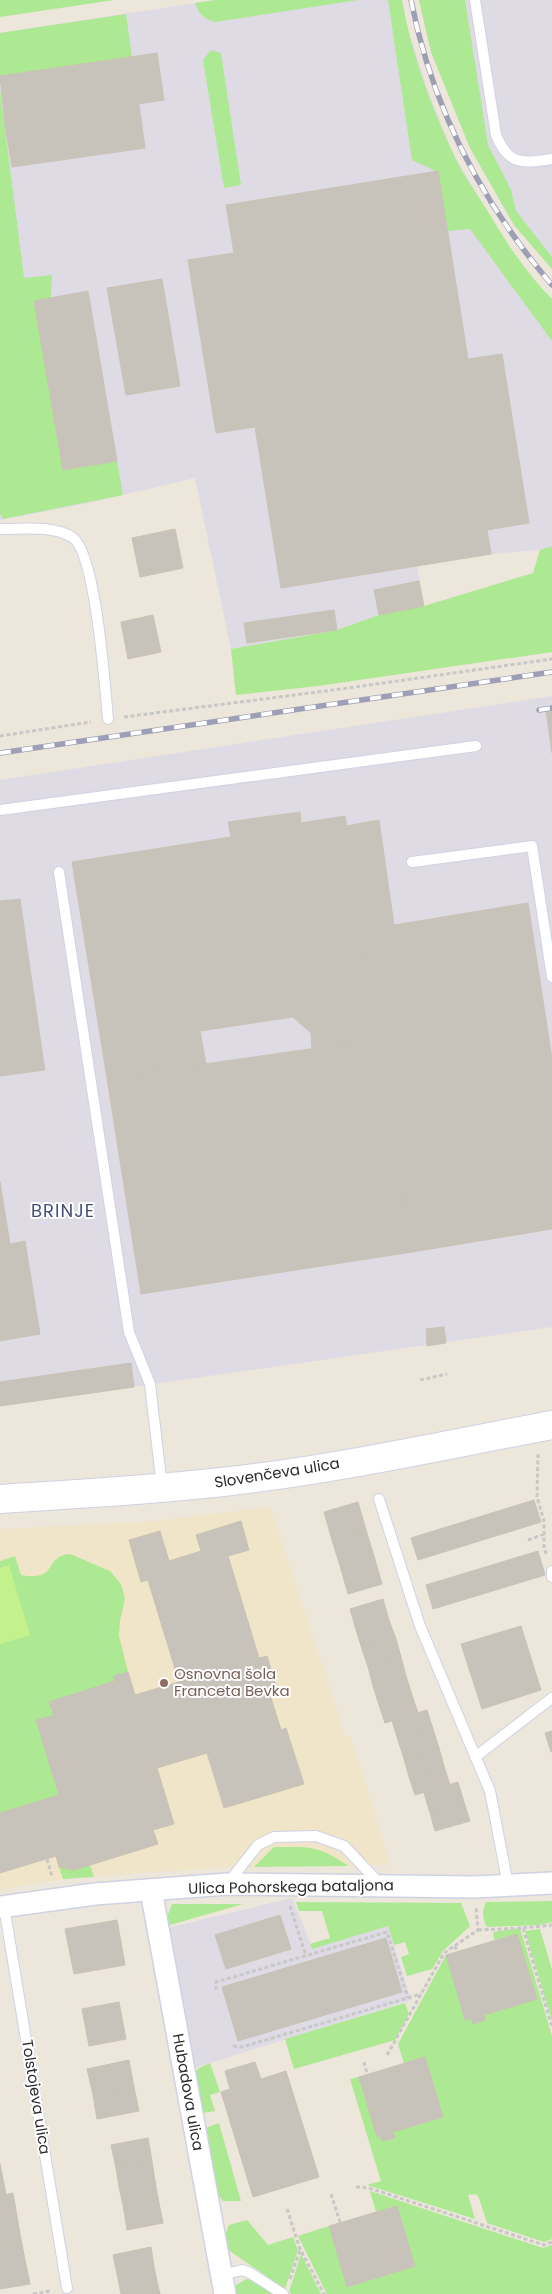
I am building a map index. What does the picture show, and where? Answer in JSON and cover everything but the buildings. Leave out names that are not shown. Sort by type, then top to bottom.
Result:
[{"type":"street","name":"Slovenčeva ulica","points":[[0,1499],[162,1488],[293,1472],[552,1426]]},
{"type":"street","name":"Ulica Pohorskega bataljona","points":[[2,1906],[95,1894],[227,1884],[474,1887],[552,1883]]},
{"type":"street","name":"Hubadova ulica","points":[[151,1890],[223,2284]]},
{"type":"lane","points":[[475,0],[496,135],[501,146],[506,154],[514,160],[526,162],[552,159]]},
{"type":"lane","points":[[0,529],[59,532],[73,538],[82,548],[98,621],[108,719]]},
{"type":"lane","points":[[0,810],[476,746]]},
{"type":"lane","points":[[412,862],[532,846],[552,977]]},
{"type":"lane","points":[[59,872],[129,1332],[150,1384],[162,1488]]},
{"type":"lane","points":[[379,1499],[420,1626],[490,1791],[508,1885]]},
{"type":"lane","points":[[552,1571],[552,1578]]},
{"type":"lane","points":[[475,1757],[552,1698]]},
{"type":"lane","points":[[227,1884],[258,1844],[274,1837],[316,1836],[344,1846],[381,1885]]},
{"type":"lane","name":"Tolstojeva ulica","points":[[2,1906],[67,2288]]},
{"type":"lane","points":[[223,2284],[242,2270],[285,2290]]},
{"type":"path","points":[[0,736],[108,719],[552,659]]},
{"type":"path","points":[[420,1380],[447,1374]]},
{"type":"path","points":[[538,1453],[537,1497],[544,1521],[544,1548],[552,1571]]},
{"type":"path","points":[[528,1540],[544,1534]]},
{"type":"path","points":[[474,1887],[478,1930]]},
{"type":"path","points":[[288,1900],[306,1956]]},
{"type":"path","points":[[387,2055],[444,1953],[478,1930],[552,1925]]},
{"type":"path","points":[[522,1928],[552,2027]]},
{"type":"path","points":[[216,1990],[216,1982],[387,1932],[408,1998]]},
{"type":"path","points":[[456,1946],[457,1952]]},
{"type":"path","points":[[233,2046],[242,2047],[421,1994]]},
{"type":"path","points":[[364,2062],[368,2074]]},
{"type":"path","points":[[356,2187],[369,2188],[544,2245],[552,2242]]},
{"type":"path","points":[[331,2194],[340,2222]]},
{"type":"path","points":[[287,2209],[300,2249],[324,2294]]},
{"type":"path","points":[[285,2290],[300,2249]]},
{"type":"shaded area","points":[[215,0],[402,0],[407,26],[428,91],[453,153],[506,243],[541,288],[552,299],[552,546],[540,550],[491,554],[417,566],[424,606],[379,615],[337,630],[231,649],[195,478],[84,504],[0,520],[0,33]]},
{"type":"shaded area","points":[[419,0],[552,0],[552,269],[514,225],[470,148],[431,52]]},
{"type":"shaded area","points":[[552,696],[552,1327],[0,1406],[0,780]]},
{"type":"shaded area","name":"Osnovna šola Franceta Bevka","points":[[270,1507],[346,1737],[350,1736],[391,1865],[227,1867],[63,1879],[0,1890],[0,1529],[143,1522]]},
{"type":"shaded area","points":[[292,1898],[312,1948],[388,1926],[411,2000],[191,2069],[167,1928]]},
{"type":"green space","points":[[0,0],[114,0],[0,17]]},
{"type":"green space","points":[[215,0],[358,0],[215,22],[202,15],[195,3]]},
{"type":"green space","points":[[388,0],[402,0],[422,77],[436,115],[468,181],[517,257],[552,299],[552,341],[470,229],[447,231],[438,172],[412,160]]},
{"type":"green space","points":[[419,0],[465,0],[488,145],[511,190],[516,211],[552,257],[552,269],[514,225],[470,148],[431,52]]},
{"type":"green space","points":[[126,14],[132,57],[0,76],[0,33]]},
{"type":"green space","points":[[211,50],[221,53],[241,185],[224,188],[203,60]]},
{"type":"green space","points":[[0,89],[24,278],[52,275],[51,298],[34,301],[63,470],[117,461],[123,495],[3,519],[0,514]]},
{"type":"green space","points":[[552,546],[552,652],[318,686],[236,695],[231,649],[337,630],[379,615],[424,606],[533,573],[540,550]]},
{"type":"green space","points":[[70,1554],[110,1571],[121,1584],[125,1598],[119,1636],[128,1672],[113,1676],[115,1681],[49,1702],[54,1715],[36,1720],[59,1795],[0,1813],[0,1561],[15,1556],[21,1575],[33,1576],[41,1575],[46,1572],[56,1559]]},
{"type":"green space","points":[[9,1565],[30,1635],[0,1644],[0,1568]]},
{"type":"green space","points":[[274,1847],[306,1847],[314,1849],[329,1854],[349,1866],[254,1867]]},
{"type":"green space","points":[[90,1865],[94,1877],[63,1879],[59,1867],[74,1870]]},
{"type":"green space","points":[[552,1901],[552,1922],[539,1925],[487,1927],[483,1918],[486,1902]]},
{"type":"green space","points":[[296,1902],[461,1903],[470,1926],[443,1951],[432,1969],[407,1976],[401,1957],[409,1954],[405,1942],[394,1945],[388,1926],[312,1949],[310,1944],[330,1938],[322,1911],[299,1911]]},
{"type":"green space","points":[[172,1904],[243,1904],[170,1925],[166,1920]]},
{"type":"green space","points":[[520,1928],[552,2036],[552,2239],[544,2242],[487,2223],[476,2194],[468,2195],[475,2219],[367,2185],[381,2181],[350,2079],[359,2077],[377,2136],[380,2136],[382,2141],[394,2138],[393,2132],[443,2117],[425,2057],[404,2063],[398,2044],[446,1955],[466,2020],[471,2019],[473,2024],[485,2020],[484,2015],[537,1999],[517,1934],[494,1940],[493,1932]]},
{"type":"green space","points":[[540,1929],[552,1970],[552,2021],[525,1931]]},
{"type":"green space","points":[[405,2003],[409,2014],[395,2040],[294,2069],[285,2039]]},
{"type":"green space","points":[[210,2063],[220,2092],[210,2095],[215,2111],[203,2113],[194,2073],[199,2068]]},
{"type":"green space","points":[[219,2123],[241,2201],[223,2201],[216,2192],[205,2128]]},
{"type":"green space","points":[[370,2191],[543,2248],[552,2245],[552,2294],[327,2294],[298,2236],[329,2226],[348,2287],[415,2266],[397,2206],[376,2212]]},
{"type":"green space","points":[[247,2220],[268,2245],[293,2237],[298,2250],[285,2289],[227,2249],[224,2238],[229,2225]]},
{"type":"green space","points":[[301,2254],[321,2294],[292,2294],[289,2292]]},
{"type":"green space","points":[[247,2279],[252,2280],[272,2294],[234,2294],[236,2285]]},
{"type":"railway","points":[[411,0],[420,40],[432,78],[463,152],[503,220],[552,285]]},
{"type":"railway","points":[[0,753],[552,672]]},
{"type":"railway","points":[[539,710],[552,708]]},
{"type":"place","name":"Osnovna šola Franceta Bevka","points":[[164,1683]]},
{"type":"district","name":"BRINJE","points":[[63,1211]]}]
